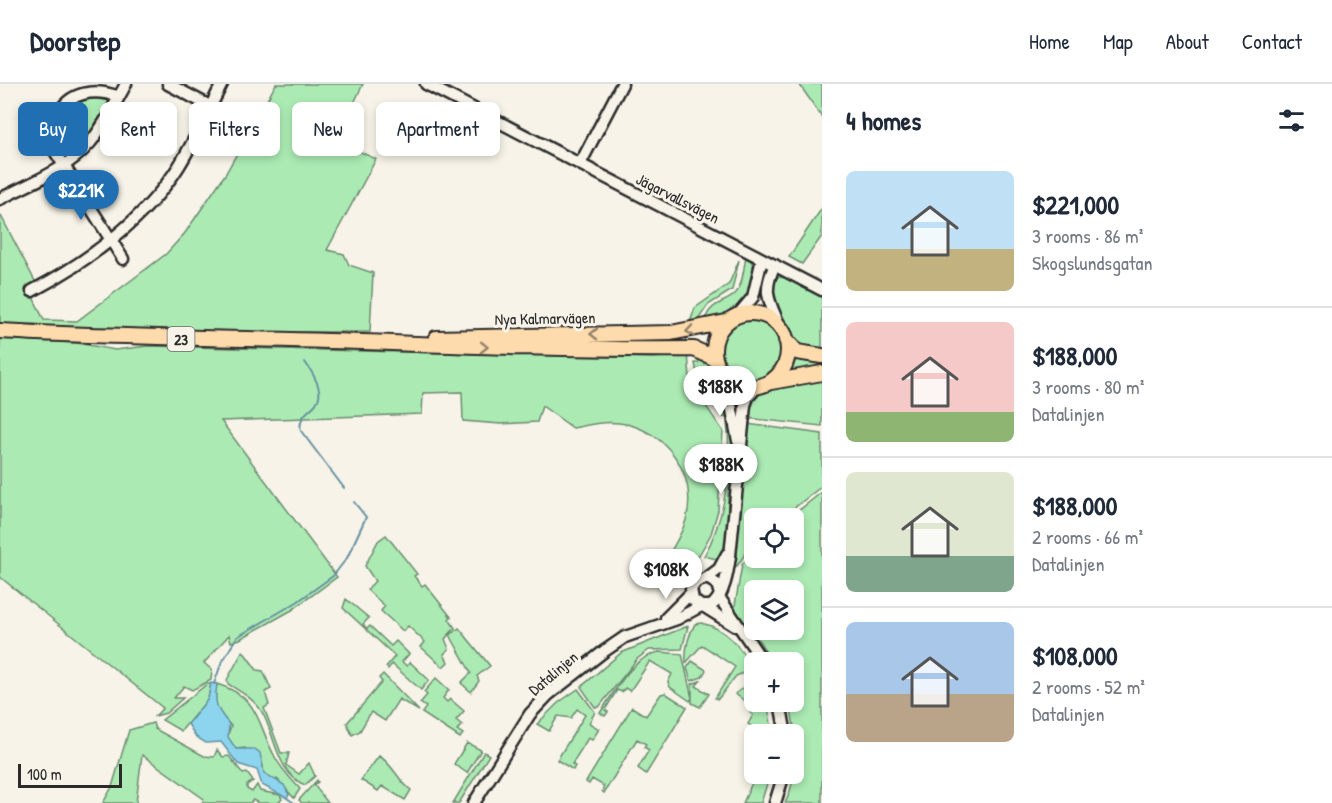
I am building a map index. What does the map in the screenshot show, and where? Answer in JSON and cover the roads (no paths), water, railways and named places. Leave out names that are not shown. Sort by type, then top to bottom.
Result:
[{"type":"main road","name":"23","points":[[732,319],[758,314],[771,320],[797,352],[822,356]]},
{"type":"main road","name":"Nya Kalmarvägen","points":[[363,342],[471,336],[671,333],[697,330],[732,319]]},
{"type":"main road","points":[[732,319],[714,342],[714,358],[720,371],[741,386],[822,373]]},
{"type":"main road","name":"Nya Kalmarvägen","points":[[0,331],[136,338],[363,342],[480,347],[694,349],[714,358]]},
{"type":"main road","points":[[764,384],[785,364],[783,335]]},
{"type":"street","points":[[0,200],[63,166],[90,142],[126,84]]},
{"type":"street","points":[[168,84],[203,102]]},
{"type":"street","points":[[213,102],[222,84]]},
{"type":"street","name":"Jägarvallsvägen","points":[[426,84],[446,88],[580,164],[822,290]]},
{"type":"street","points":[[580,164],[622,84]]},
{"type":"street","points":[[119,97],[92,92],[71,98],[56,117],[51,145],[123,259]]},
{"type":"street","points":[[32,291],[110,241],[149,204],[177,168],[189,146]]},
{"type":"street","points":[[732,319],[753,297],[762,259]]},
{"type":"street","points":[[775,266],[767,282],[766,290],[783,335]]},
{"type":"street","points":[[720,371],[735,421],[739,459]]},
{"type":"street","points":[[702,606],[711,606],[719,596],[729,564],[746,401],[764,384]]},
{"type":"street","points":[[732,533],[723,562],[715,574],[696,582],[691,593],[693,600],[744,634]]},
{"type":"street","points":[[707,578],[717,584],[719,596],[744,634]]},
{"type":"street","name":"Datalinjen","points":[[658,624],[681,607],[691,593]]},
{"type":"street","name":"Datalinjen","points":[[474,803],[538,704],[613,644],[658,624],[677,619],[702,606]]},
{"type":"street","points":[[775,803],[781,784]]},
{"type":"water","points":[[211,683],[217,684],[216,701],[221,714],[229,724],[228,737],[236,749],[255,749],[260,753],[264,773],[284,785],[289,795],[287,798],[262,785],[257,770],[238,764],[221,742],[206,743],[196,737],[188,724],[208,699]]},
{"type":"waterway","points":[[305,362],[319,391],[315,405],[304,415],[301,431],[344,488]]},
{"type":"waterway","points":[[214,684],[221,664],[237,637],[297,602],[333,576],[347,558],[366,517],[354,502]]},
{"type":"waterway","points":[[287,798],[294,803]]}]
